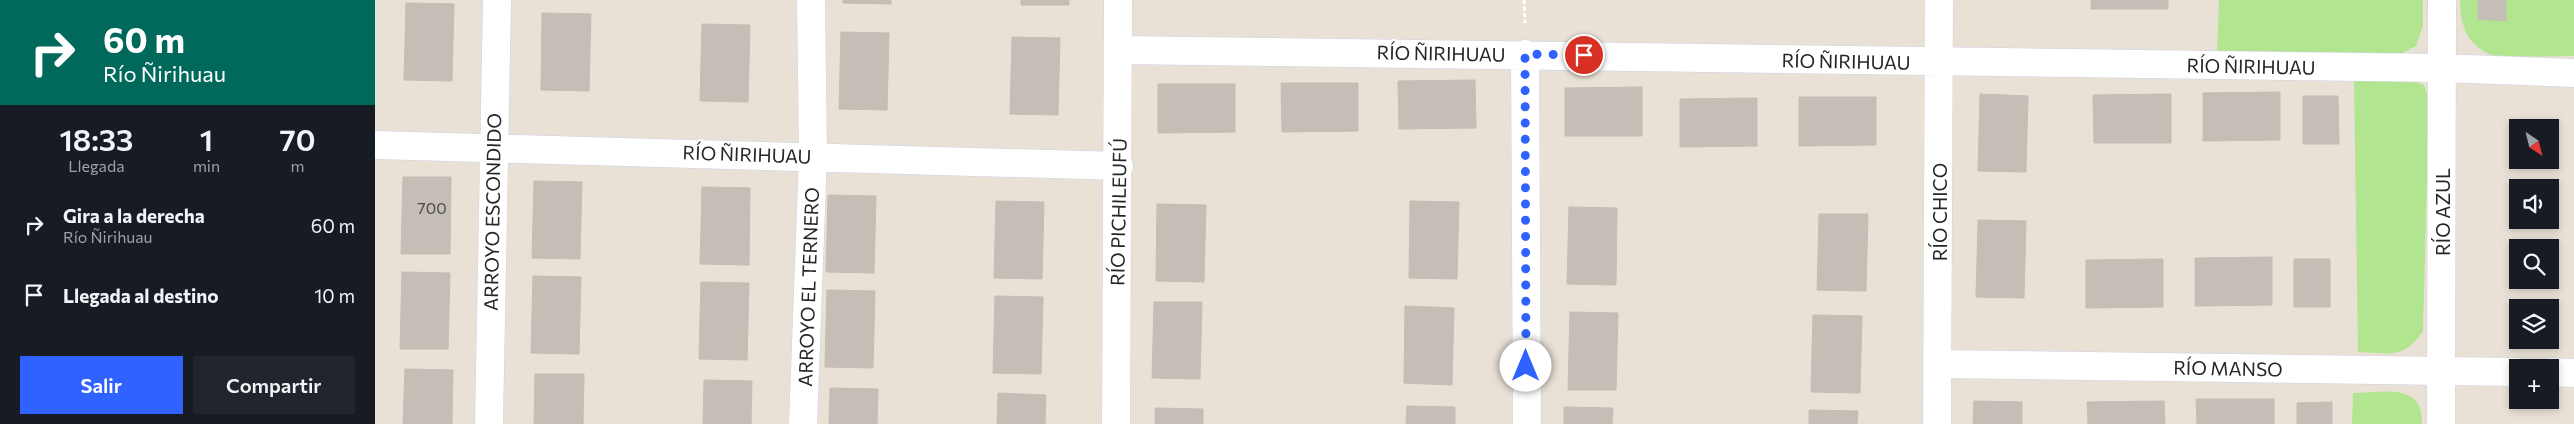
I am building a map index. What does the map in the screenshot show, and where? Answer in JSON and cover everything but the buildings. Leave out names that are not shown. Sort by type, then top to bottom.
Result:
[{"type":"street","name":"ARROYO ESCONDIDO","points":[[489,424],[497,0]]},
{"type":"street","name":"ARROYO EL TERNERO","points":[[803,424],[813,156],[811,0]]},
{"type":"street","name":"RÍO PICHILEUFÚ","points":[[1116,424],[1119,166],[1118,0]]},
{"type":"street","name":"RÍO CHICO","points":[[1937,424],[1939,364],[1939,0]]},
{"type":"street","name":"RÍO AZUL","points":[[2441,424],[2442,0]]},
{"type":"street","name":"RÍO ÑIRIHUAU","points":[[1118,50],[1525,54],[1940,63],[2442,68],[2574,74]]},
{"type":"street","points":[[1525,54],[1527,424]]},
{"type":"street","name":"RÍO ÑIRIHUAU","points":[[375,145],[1119,166]]},
{"type":"street","name":"RÍO MANSO","points":[[1939,364],[2509,372]]},
{"type":"street","points":[[2559,372],[2574,373]]},
{"type":"green space","points":[[2219,0],[2423,0],[2423,25],[2416,46],[2397,56],[2217,54]]},
{"type":"green space","points":[[2460,0],[2574,0],[2574,56],[2489,54],[2475,44],[2466,31],[2461,17]]},
{"type":"green space","points":[[2354,78],[2405,78],[2424,85],[2429,101],[2423,331],[2409,347],[2395,353],[2358,352]]},
{"type":"green space","points":[[2388,391],[2409,395],[2416,401],[2421,410],[2422,424],[2352,424],[2353,393]]},
{"type":"route","points":[[1526,366],[1525,54],[1584,55]]}]
